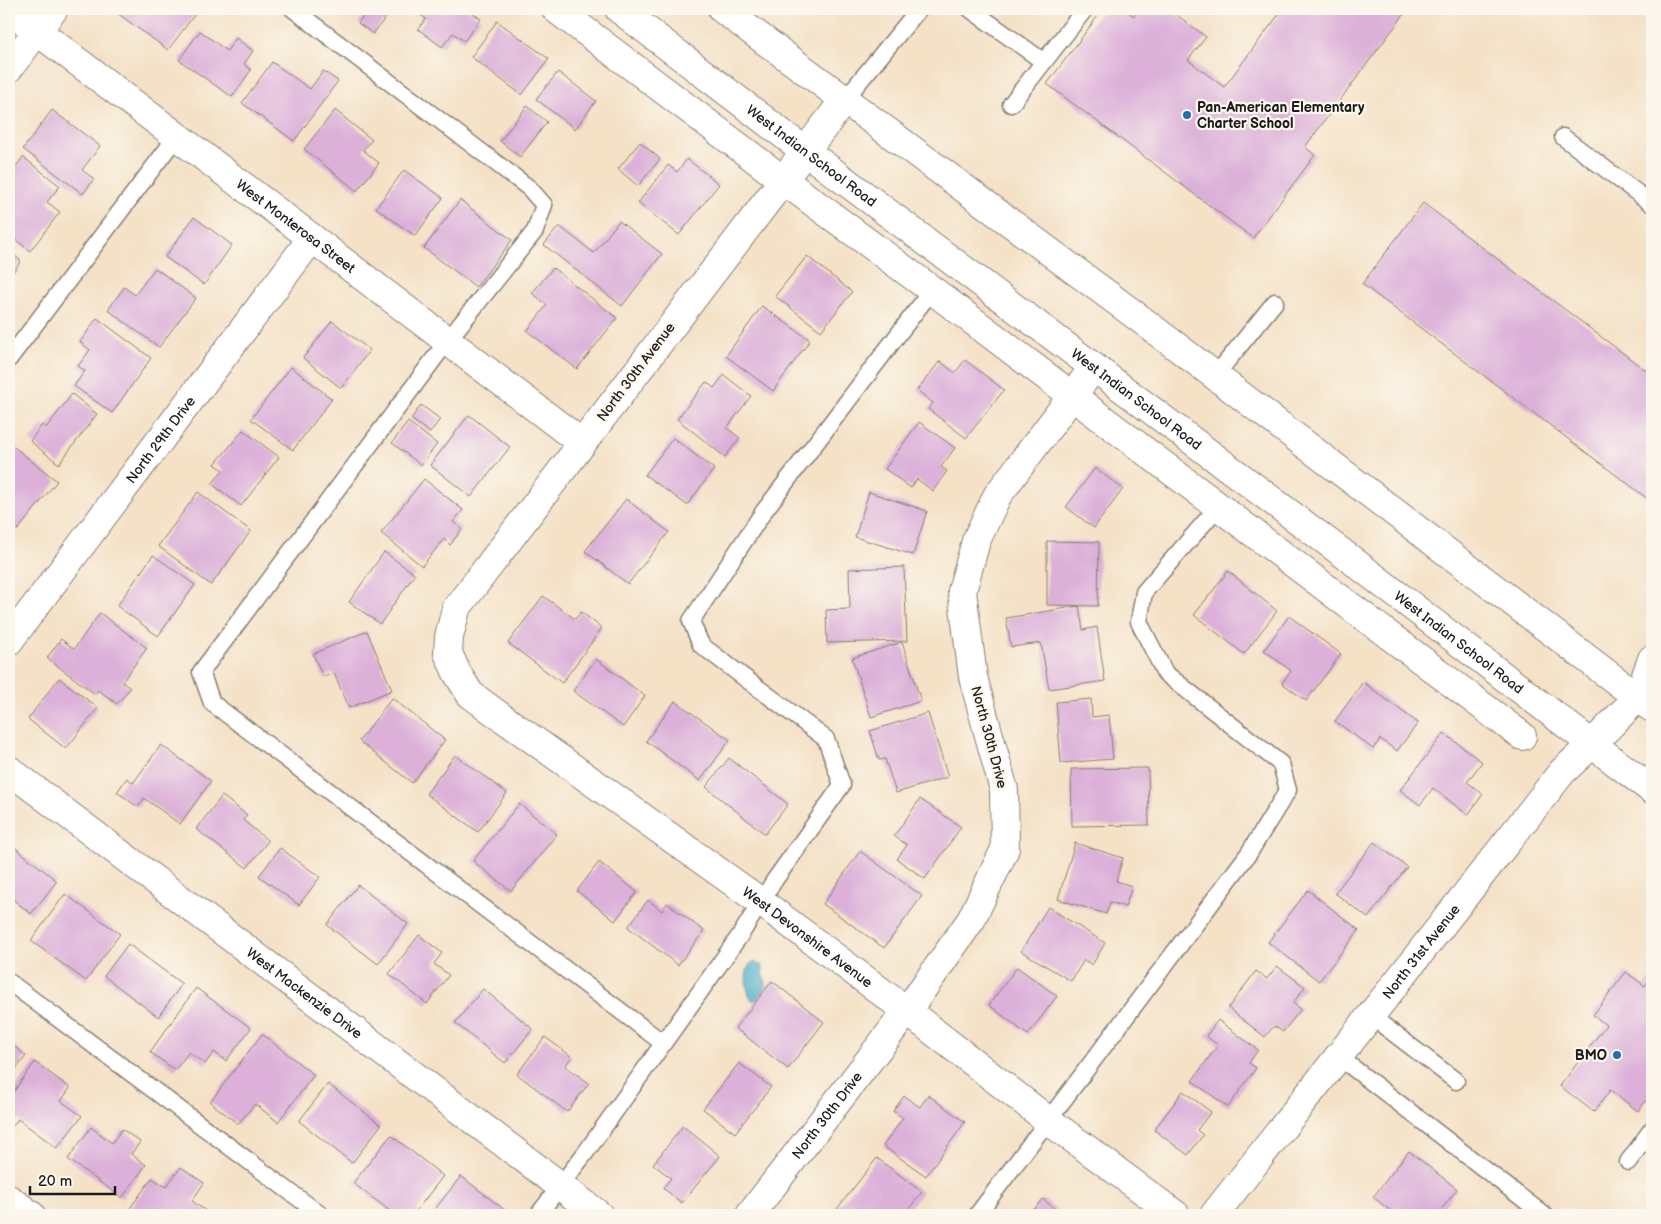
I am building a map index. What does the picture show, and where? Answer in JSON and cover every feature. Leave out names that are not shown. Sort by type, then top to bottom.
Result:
[{"type":"street","points":[[9,68],[54,9]]},
{"type":"street","points":[[556,9],[932,290],[1522,736]]},
{"type":"street","name":"West Indian School Road","points":[[619,9],[805,151],[1353,561],[1652,790]]},
{"type":"street","points":[[722,9],[1648,699]]},
{"type":"street","name":"West Monterosa Street","points":[[9,10],[582,443]]},
{"type":"street","name":"North 30th Avenue","points":[[448,653],[449,637],[456,609],[845,99]]},
{"type":"street","name":"North 29th Drive","points":[[9,641],[312,238]]},
{"type":"street","name":"North 30th Drive","points":[[750,1215],[907,1011],[971,920],[1005,849],[1004,790],[973,677],[962,591],[976,541],[997,496],[1094,367]]},
{"type":"street","name":"West Devonshire Avenue","points":[[448,653],[457,673],[470,694],[761,902],[1176,1215]]},
{"type":"street","name":"North 31st Avenue","points":[[1214,1215],[1562,772],[1592,744],[1648,699],[1652,659]]},
{"type":"street","name":"West Mackenzie Drive","points":[[9,770],[599,1215]]},
{"type":"street","points":[[9,1198],[31,1215]]},
{"type":"lane","points":[[293,9],[529,188],[544,206],[535,231],[448,340],[201,672],[212,703],[663,1043]]},
{"type":"lane","points":[[845,99],[920,9]]},
{"type":"lane","points":[[970,9],[1044,62]]},
{"type":"lane","points":[[1011,104],[1085,9]]},
{"type":"lane","points":[[9,358],[178,136]]},
{"type":"lane","points":[[1563,136],[1652,204]]},
{"type":"lane","points":[[538,1215],[741,934],[842,785],[826,739],[702,645],[691,621],[764,511],[932,290]]},
{"type":"lane","points":[[1215,376],[1275,302]]},
{"type":"lane","points":[[977,1215],[1249,853],[1288,790],[1281,764],[1165,673],[1139,622],[1144,592],[1218,507]]},
{"type":"lane","points":[[9,982],[321,1215]]},
{"type":"lane","points":[[1371,1016],[1456,1081]]},
{"type":"lane","points":[[1339,1057],[1544,1215]]},
{"type":"lane","points":[[1628,1162],[1652,1129]]},
{"type":"water","points":[[755,961],[762,966],[766,985],[757,999],[753,1001],[748,992],[746,980],[748,968]]},
{"type":"building","points":[[120,9],[198,10],[168,50],[117,13]]},
{"type":"building","points":[[369,9],[392,9],[373,34],[358,23]]},
{"type":"building","points":[[412,9],[467,9],[481,19],[464,41],[453,33],[442,47],[418,29],[426,19]]},
{"type":"building","points":[[1103,9],[1123,9],[1134,16],[1139,9],[1169,9],[1206,37],[1188,60],[1224,87],[1283,9],[1408,9],[1305,147],[1315,155],[1253,238],[1047,84]]},
{"type":"building","points":[[497,21],[549,59],[522,95],[471,57]]},
{"type":"building","points":[[200,31],[227,51],[236,38],[253,51],[244,64],[251,70],[232,97],[179,60]]},
{"type":"building","points":[[272,62],[310,89],[323,71],[338,81],[294,141],[242,103]]},
{"type":"building","points":[[558,72],[596,101],[575,129],[536,99]]},
{"type":"building","points":[[527,106],[547,122],[520,157],[500,141]]},
{"type":"building","points":[[52,110],[100,146],[82,170],[94,179],[83,194],[23,149]]},
{"type":"building","points":[[335,110],[372,140],[363,150],[379,163],[357,191],[304,149]]},
{"type":"building","points":[[640,142],[660,159],[638,186],[618,169]]},
{"type":"building","points":[[23,157],[60,186],[47,202],[60,212],[30,251],[9,235],[9,176]]},
{"type":"building","points":[[687,159],[719,184],[679,235],[638,203],[668,165],[677,172]]},
{"type":"building","points":[[404,170],[443,198],[415,236],[376,208]]},
{"type":"building","points":[[460,200],[512,240],[476,287],[424,248]]},
{"type":"building","points":[[1423,203],[1652,375],[1652,502],[1362,284]]},
{"type":"building","points":[[194,217],[232,245],[204,285],[165,257]]},
{"type":"building","points":[[619,221],[662,254],[622,306],[544,245],[559,226],[594,253]]},
{"type":"building","points":[[9,251],[21,261],[9,278]]},
{"type":"building","points":[[807,256],[852,292],[821,331],[775,296]]},
{"type":"building","points":[[155,268],[196,298],[159,347],[108,310],[124,287],[135,295]]},
{"type":"building","points":[[553,268],[617,318],[577,369],[527,331],[547,305],[532,293]]},
{"type":"building","points":[[762,306],[810,340],[773,391],[726,356]]},
{"type":"building","points":[[97,318],[151,358],[112,413],[74,386],[85,371],[78,366],[90,350],[80,342]]},
{"type":"building","points":[[332,321],[370,350],[341,388],[303,358]]},
{"type":"building","points":[[965,360],[1004,390],[966,438],[928,409],[933,403],[917,390],[940,361],[955,373]]},
{"type":"building","points":[[291,367],[332,399],[293,450],[251,419]]},
{"type":"building","points":[[724,375],[751,396],[727,428],[740,438],[725,457],[677,419],[706,382],[714,388]]},
{"type":"building","points":[[72,394],[97,414],[59,464],[30,441],[42,425],[46,428]]},
{"type":"building","points":[[421,405],[440,419],[430,433],[411,419]]},
{"type":"building","points":[[469,415],[510,447],[471,497],[430,465]]},
{"type":"building","points":[[408,422],[437,444],[421,465],[392,443]]},
{"type":"building","points":[[919,422],[955,448],[941,467],[947,471],[933,491],[917,479],[911,488],[885,469]]},
{"type":"building","points":[[243,430],[279,457],[241,506],[212,484],[223,470],[215,464]]},
{"type":"building","points":[[673,438],[714,469],[687,505],[645,475]]},
{"type":"building","points":[[9,443],[57,481],[18,530],[9,523]]},
{"type":"building","points":[[1095,468],[1123,489],[1094,528],[1066,507]]},
{"type":"building","points":[[424,479],[463,510],[453,522],[462,529],[450,545],[444,539],[422,566],[381,533]]},
{"type":"building","points":[[198,492],[251,531],[211,585],[158,546]]},
{"type":"building","points":[[869,492],[927,511],[913,555],[855,537]]},
{"type":"building","points":[[626,499],[669,532],[628,584],[585,551]]},
{"type":"building","points":[[1047,541],[1099,542],[1098,606],[1047,605]]},
{"type":"building","points":[[384,552],[415,574],[380,624],[349,602]]},
{"type":"building","points":[[153,555],[195,585],[158,636],[117,606]]},
{"type":"building","points":[[904,567],[907,641],[827,643],[826,610],[850,609],[849,569]]},
{"type":"building","points":[[1228,571],[1277,611],[1244,654],[1194,615]]},
{"type":"building","points":[[543,596],[575,619],[581,612],[602,628],[562,683],[508,643]]},
{"type":"building","points":[[1079,606],[1083,630],[1097,627],[1105,681],[1049,689],[1041,643],[1011,647],[1006,618]]},
{"type":"building","points":[[100,613],[147,648],[122,682],[130,688],[117,704],[98,690],[95,694],[47,658],[61,639],[74,649]]},
{"type":"building","points":[[1289,616],[1341,654],[1306,701],[1282,683],[1291,671],[1264,650]]},
{"type":"building","points":[[367,631],[392,690],[349,708],[334,673],[323,677],[313,654]]},
{"type":"building","points":[[902,642],[921,701],[871,717],[852,658]]},
{"type":"building","points":[[596,659],[645,696],[623,727],[573,691]]},
{"type":"building","points":[[59,678],[98,708],[66,749],[28,719]]},
{"type":"building","points":[[1363,682],[1418,723],[1397,751],[1380,739],[1373,749],[1335,721]]},
{"type":"building","points":[[392,698],[445,740],[412,783],[359,741]]},
{"type":"building","points":[[1091,699],[1092,717],[1109,715],[1113,759],[1061,763],[1056,702]]},
{"type":"building","points":[[675,701],[730,740],[700,781],[646,741]]},
{"type":"building","points":[[928,713],[948,777],[896,793],[885,759],[879,760],[870,731]]},
{"type":"building","points":[[1444,733],[1482,762],[1467,782],[1483,794],[1468,815],[1433,788],[1420,805],[1400,790]]},
{"type":"building","points":[[161,745],[211,781],[180,824],[144,798],[138,807],[117,792],[127,778],[133,783]]},
{"type":"building","points":[[455,755],[507,793],[478,832],[426,794]]},
{"type":"building","points":[[729,758],[788,804],[765,834],[706,787]]},
{"type":"building","points":[[1148,768],[1149,825],[1072,826],[1071,769]]},
{"type":"building","points":[[222,796],[247,815],[243,820],[268,841],[247,868],[196,829]]},
{"type":"building","points":[[920,799],[961,827],[925,879],[897,859],[907,845],[894,836]]},
{"type":"building","points":[[519,804],[557,834],[511,891],[473,861]]},
{"type":"building","points":[[1374,842],[1407,867],[1368,918],[1335,893]]},
{"type":"building","points":[[9,843],[57,881],[31,914],[9,896]]},
{"type":"building","points":[[1075,843],[1123,858],[1116,881],[1132,886],[1125,907],[1110,902],[1106,914],[1058,899]]},
{"type":"building","points":[[280,848],[320,877],[299,905],[259,876]]},
{"type":"building","points":[[860,851],[922,896],[884,948],[823,904]]},
{"type":"building","points":[[599,862],[637,892],[615,921],[577,891]]},
{"type":"building","points":[[358,885],[408,924],[378,964],[327,925]]},
{"type":"building","points":[[1308,890],[1359,930],[1319,981],[1268,942]]},
{"type":"building","points":[[65,894],[120,934],[86,981],[31,941]]},
{"type":"building","points":[[648,900],[662,911],[667,903],[704,931],[678,965],[628,927]]},
{"type":"building","points":[[1048,907],[1105,943],[1092,965],[1084,960],[1071,981],[1021,951]]},
{"type":"building","points":[[419,935],[442,953],[434,964],[449,975],[427,1004],[389,974]]},
{"type":"building","points":[[128,944],[182,984],[158,1017],[104,976]]},
{"type":"building","points":[[1277,966],[1305,987],[1293,1003],[1301,1009],[1283,1032],[1274,1026],[1265,1037],[1228,1008],[1256,971],[1267,979]]},
{"type":"building","points":[[1017,967],[1057,996],[1028,1035],[989,1005]]},
{"type":"building","name":"BMO","points":[[1626,972],[1645,986],[1652,976],[1652,1092],[1638,1111],[1610,1090],[1594,1112],[1560,1086],[1606,1025],[1593,1015]]},
{"type":"building","points":[[772,981],[824,1022],[788,1069],[735,1028]]},
{"type":"building","points":[[196,988],[251,1028],[226,1061],[214,1052],[205,1064],[189,1052],[175,1070],[150,1052]]},
{"type":"building","points":[[483,989],[533,1029],[505,1063],[455,1023]]},
{"type":"building","points":[[1218,1020],[1258,1050],[1249,1063],[1256,1068],[1228,1107],[1192,1081],[1218,1045],[1206,1036]]},
{"type":"building","points":[[262,1034],[314,1075],[278,1122],[255,1104],[238,1124],[210,1102]]},
{"type":"building","points":[[545,1037],[572,1057],[565,1066],[589,1083],[567,1112],[517,1074]]},
{"type":"building","points":[[9,1042],[26,1056],[9,1078]]},
{"type":"building","points":[[35,1062],[70,1088],[61,1101],[82,1116],[57,1148],[18,1119],[9,1131],[9,1098]]},
{"type":"building","points":[[739,1063],[771,1087],[735,1133],[703,1109]]},
{"type":"building","points":[[328,1084],[381,1125],[352,1163],[299,1121]]},
{"type":"building","points":[[1183,1091],[1211,1112],[1197,1130],[1203,1135],[1188,1155],[1154,1130]]},
{"type":"building","points":[[928,1095],[965,1122],[926,1176],[883,1146],[903,1118],[893,1111],[904,1096],[920,1107]]},
{"type":"building","points":[[683,1126],[720,1156],[682,1203],[663,1188],[671,1178],[653,1164]]},
{"type":"building","points":[[91,1127],[112,1143],[122,1129],[140,1142],[131,1154],[146,1165],[122,1198],[68,1159]]},
{"type":"building","points":[[391,1135],[443,1176],[413,1215],[395,1215],[353,1183]]},
{"type":"building","points":[[1409,1151],[1457,1189],[1437,1215],[1396,1215],[1373,1197]]},
{"type":"building","points":[[877,1158],[922,1192],[904,1215],[845,1215],[837,1209]]},
{"type":"building","points":[[181,1167],[204,1183],[192,1201],[209,1215],[133,1215],[128,1211],[152,1178],[166,1187]]},
{"type":"building","points":[[461,1176],[511,1215],[435,1215],[432,1213]]},
{"type":"building","points":[[1043,1199],[1061,1214],[1029,1215]]},
{"type":"place","name":"Pan-American Elementary Charter School","points":[[1187,115]]},
{"type":"place","name":"BMO","points":[[1617,1055]]}]
